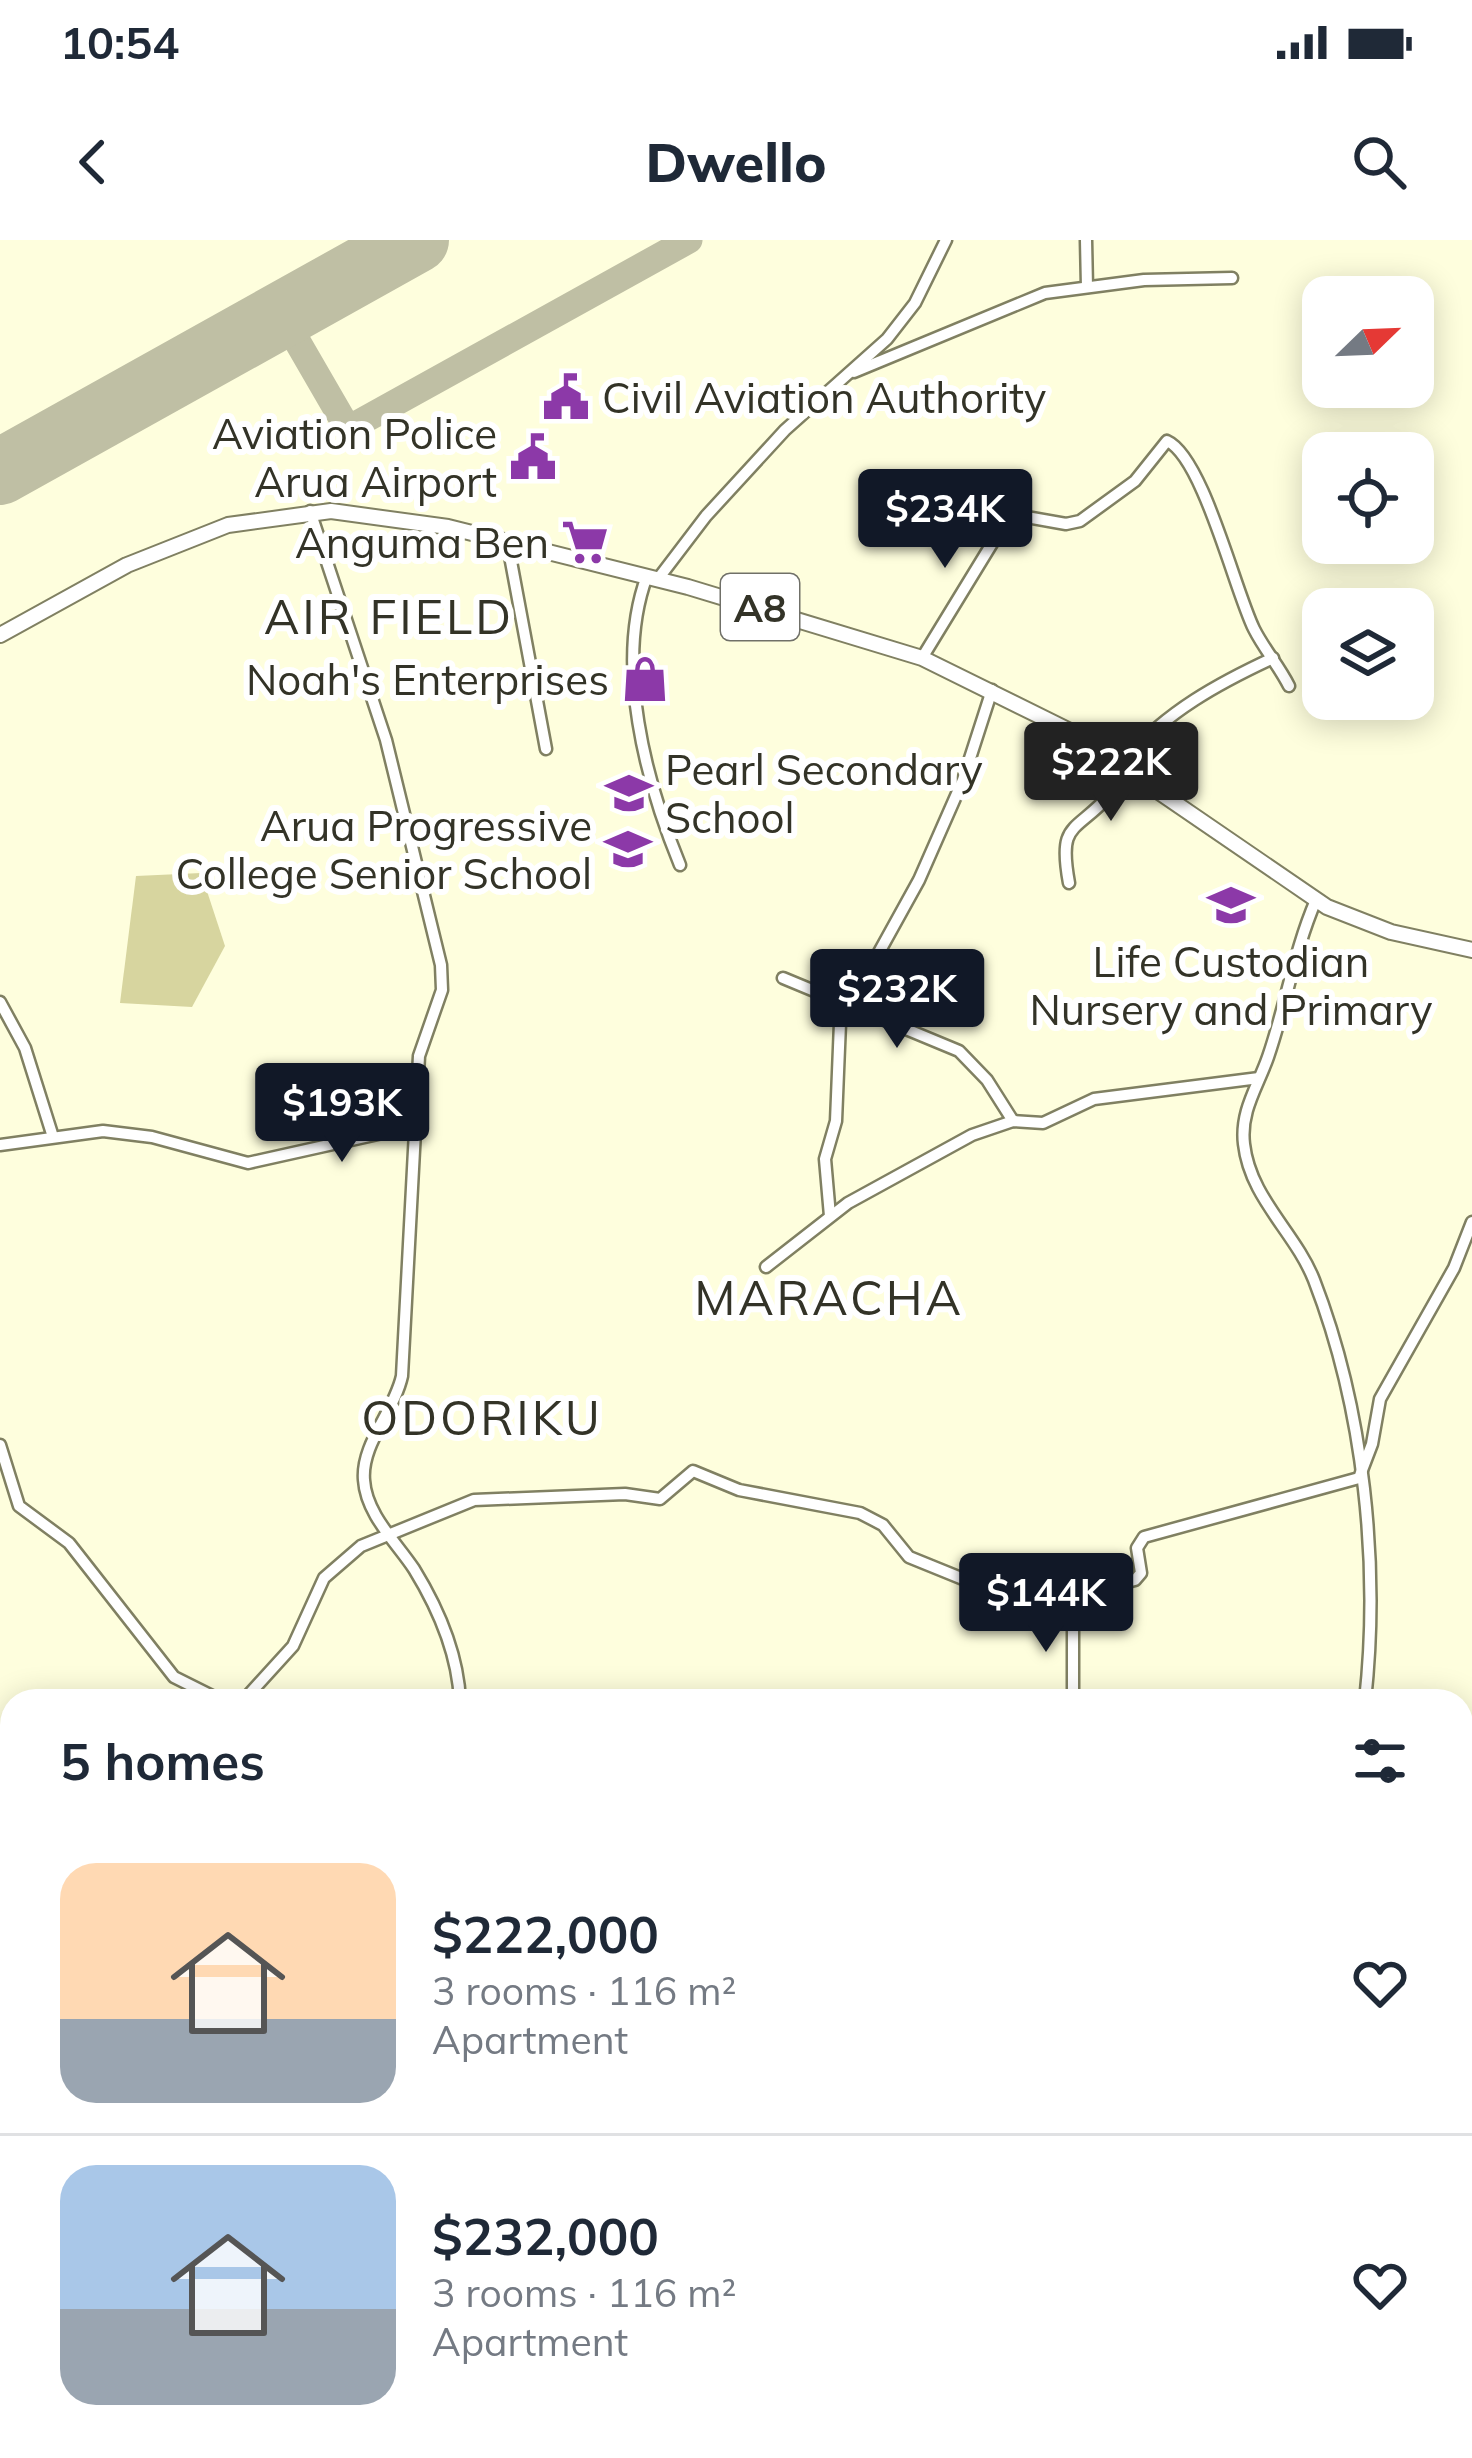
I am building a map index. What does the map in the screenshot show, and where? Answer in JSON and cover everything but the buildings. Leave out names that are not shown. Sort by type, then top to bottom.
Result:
[{"type":"main road","name":"A8","points":[[0,635],[179,542],[228,525],[310,511],[384,516],[507,540],[922,658],[992,690],[1122,764],[1316,900],[1391,932],[1472,950]]},
{"type":"street","points":[[680,866],[652,782],[636,690],[638,599],[785,430],[850,374],[915,303],[946,240]]},
{"type":"street","points":[[1086,240],[1088,287]]},
{"type":"street","points":[[850,374],[1045,292],[1232,278]]},
{"type":"street","points":[[922,658],[1010,514],[1066,524],[1080,521],[1135,481],[1167,441],[1176,445],[1203,493],[1256,633],[1289,686]]},
{"type":"street","points":[[310,511],[386,740],[441,965],[442,990],[419,1056],[402,1376],[397,1401],[365,1459],[364,1478],[368,1499],[445,1633],[457,1689]]},
{"type":"street","points":[[507,540],[547,749]]},
{"type":"street","points":[[1069,883],[1066,848],[1073,823],[1108,797],[1122,764],[1170,715],[1273,658]]},
{"type":"street","points":[[830,1216],[824,1160],[836,1121],[837,1039],[849,1003],[919,880],[963,780],[992,690]]},
{"type":"street","points":[[1316,900],[1243,1130],[1247,1158],[1264,1200],[1312,1276],[1343,1370],[1374,1606],[1366,1689]]},
{"type":"street","points":[[783,978],[959,1051],[987,1080],[1012,1121]]},
{"type":"street","points":[[0,1002],[26,1048],[53,1137]]},
{"type":"street","points":[[766,1267],[830,1216],[930,1154],[1012,1121],[1043,1123],[1094,1099],[1259,1078]]},
{"type":"street","points":[[0,1144],[103,1131],[152,1137],[248,1163],[414,1126]]},
{"type":"street","points":[[1359,1478],[1372,1444],[1380,1399],[1454,1268],[1472,1222]]},
{"type":"street","points":[[0,1445],[19,1506],[69,1543],[174,1677],[198,1689]]},
{"type":"street","points":[[254,1689],[293,1646],[324,1577],[361,1546],[488,1497],[664,1498],[683,1475],[693,1471],[739,1490],[860,1513],[884,1525],[909,1557],[922,1565],[1010,1598],[1042,1603],[1135,1580],[1141,1573],[1138,1542],[1150,1534],[1359,1478]]},
{"type":"street","points":[[1061,1595],[1073,1622],[1073,1689]]},
{"type":"shaded area","points":[[201,873],[225,946],[192,1007],[120,1003],[136,876]]},
{"type":"taxiway","points":[[282,315],[348,429],[689,240]]},
{"type":"runway","points":[[0,472],[416,240]]},
{"type":"place","name":"Civil Aviation Authority","points":[[566,397]]},
{"type":"place","name":"Aviation Police Arua Airport","points":[[533,457]]},
{"type":"place","name":"Anguma Ben","points":[[585,542]]},
{"type":"place","name":"Noah's Enterprises","points":[[645,679]]},
{"type":"place","name":"Pearl Secondary School","points":[[629,793]]},
{"type":"place","name":"Arua Progressive College Senior School","points":[[628,849]]},
{"type":"place","name":"Life Custodian Nursery and Primary","points":[[1231,905]]},
{"type":"district","name":"AIR FIELD","points":[[389,616]]},
{"type":"district","name":"MARACHA","points":[[829,1297]]},
{"type":"district","name":"ODORIKU","points":[[482,1417]]}]
